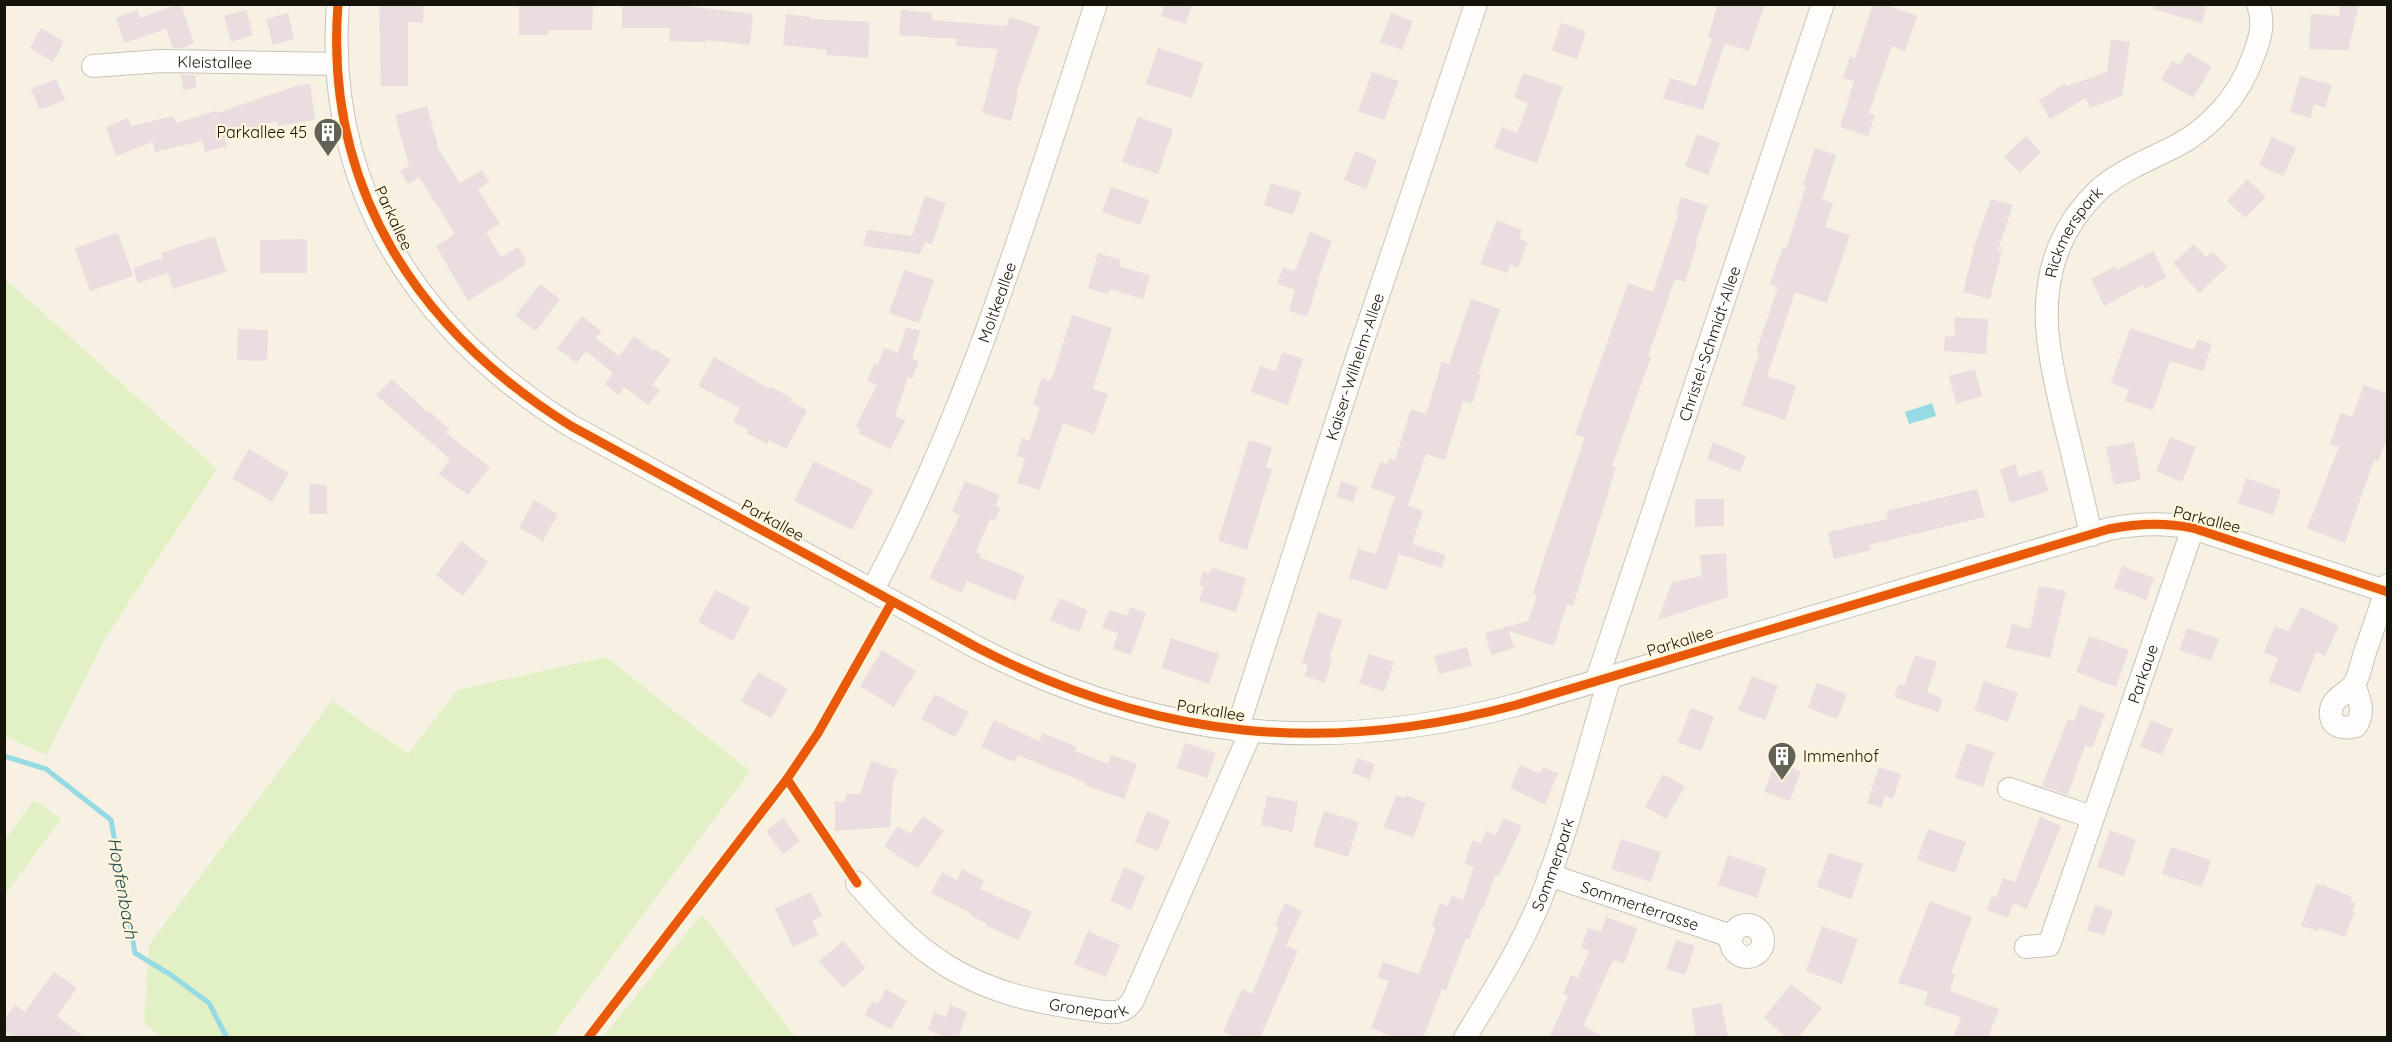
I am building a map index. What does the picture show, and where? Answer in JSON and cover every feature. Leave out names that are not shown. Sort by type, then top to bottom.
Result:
[{"type":"street","name":"Parkallee","points":[[338,4],[337,64],[342,106],[359,178],[380,230],[393,254],[424,298],[470,349],[526,396],[571,426],[872,591],[1003,661],[1071,691],[1150,715],[1244,731],[1333,734],[1407,729],[1480,715],[2091,535],[2141,524],[2167,524],[2193,528],[2387,590]]},
{"type":"street","name":"Moltkeallee","points":[[872,591],[922,492],[970,377],[1096,4]]},
{"type":"street","name":"Kaiser-Wilhelm-Allee","points":[[1244,731],[1353,370],[1476,4]]},
{"type":"street","name":"Christel-Schmidt-Allee","points":[[1603,680],[1823,4]]},
{"type":"street","name":"Rickmerspark","points":[[2091,535],[2047,342],[2046,307],[2056,255],[2073,221],[2095,194],[2124,172],[2190,138],[2224,108],[2242,82],[2259,42],[2262,20],[2258,4]]},
{"type":"street","name":"Kleistallee","points":[[93,66],[161,61],[337,64]]},
{"type":"street","name":"Parkaue","points":[[2026,947],[2049,945],[2193,528]]},
{"type":"street","points":[[2354,685],[2387,590]]},
{"type":"street","name":"Sommerpark","points":[[1466,1038],[1530,923],[1549,875],[1603,680]]},
{"type":"street","name":"Gronepark","points":[[857,884],[890,921],[916,944],[944,964],[974,981],[1000,992],[1040,1002],[1110,1012],[1123,1011],[1133,999],[1244,731]]},
{"type":"street","points":[[2009,789],[2092,818]]},
{"type":"street","name":"Sommerterrasse","points":[[1549,875],[1731,936]]},
{"type":"green space","points":[[5,279],[217,469],[106,637],[46,755],[5,736]]},
{"type":"green space","points":[[606,657],[750,771],[552,1037],[162,1038],[144,1023],[149,945],[332,701],[408,754],[457,690]]},
{"type":"green space","points":[[34,800],[61,819],[5,895],[5,840]]},
{"type":"green space","points":[[702,914],[795,1037],[603,1037]]},
{"type":"water","points":[[1932,403],[1936,416],[1909,424],[1905,412]]},
{"type":"building","points":[[181,4],[194,43],[182,48],[173,48],[166,29],[124,43],[116,18],[137,10],[140,18]]},
{"type":"building","points":[[379,4],[424,4],[423,23],[408,22],[408,86],[381,86]]},
{"type":"building","points":[[519,4],[593,6],[592,30],[548,30],[548,35],[519,35]]},
{"type":"building","points":[[622,4],[671,4],[753,14],[750,45],[706,40],[706,42],[669,41],[670,28],[622,28]]},
{"type":"building","points":[[1165,4],[1192,4],[1186,24],[1161,16]]},
{"type":"building","points":[[1718,4],[1765,4],[1749,51],[1725,43],[1703,110],[1663,98],[1670,78],[1696,86],[1712,38],[1708,37]]},
{"type":"building","points":[[1873,4],[1884,4],[1917,16],[1905,51],[1892,46],[1869,113],[1875,115],[1868,136],[1840,127],[1854,81],[1843,78],[1850,56],[1855,58]]},
{"type":"building","points":[[2154,4],[2207,4],[2202,23],[2153,9]]},
{"type":"building","points":[[2340,4],[2359,4],[2348,50],[2309,49],[2311,14],[2339,16]]},
{"type":"building","points":[[246,10],[253,35],[231,42],[224,16]]},
{"type":"building","points":[[901,10],[932,13],[932,20],[1006,26],[1010,17],[1040,27],[1016,93],[1018,94],[1011,121],[982,113],[998,49],[956,46],[957,39],[899,35]]},
{"type":"building","points":[[288,13],[294,39],[273,45],[266,19]]},
{"type":"building","points":[[1391,13],[1413,21],[1402,50],[1380,42]]},
{"type":"building","points":[[786,14],[810,17],[810,19],[870,22],[868,58],[826,55],[826,50],[783,45]]},
{"type":"building","points":[[1561,23],[1586,31],[1577,59],[1552,51]]},
{"type":"building","points":[[41,28],[64,42],[53,62],[30,48]]},
{"type":"building","points":[[2111,39],[2130,42],[2122,96],[2090,108],[2086,98],[2050,119],[2039,100],[2065,84],[2067,86],[2107,72]]},
{"type":"building","points":[[1158,48],[1203,63],[1192,98],[1146,84]]},
{"type":"building","points":[[2188,52],[2212,67],[2193,98],[2161,79],[2172,61],[2179,65]]},
{"type":"building","points":[[1372,72],[1399,81],[1384,120],[1358,111]]},
{"type":"building","points":[[1523,73],[1563,87],[1537,163],[1494,148],[1502,127],[1517,133],[1528,103],[1514,98]]},
{"type":"building","points":[[181,75],[195,75],[196,88],[183,90]]},
{"type":"building","points":[[2300,76],[2332,85],[2325,108],[2314,104],[2310,118],[2290,112]]},
{"type":"building","points":[[56,79],[65,100],[39,108],[31,89]]},
{"type":"building","points":[[310,84],[315,120],[278,126],[277,121],[224,138],[227,146],[205,152],[202,141],[155,152],[153,142],[116,156],[106,127],[128,118],[131,126],[174,116],[176,123],[216,111],[217,113],[296,86]]},
{"type":"building","points":[[427,106],[439,150],[460,183],[482,170],[489,182],[478,189],[500,224],[486,232],[501,257],[518,247],[525,259],[525,265],[468,301],[436,246],[455,234],[419,177],[408,184],[400,171],[409,166],[395,115]]},
{"type":"building","points":[[1138,117],[1173,129],[1158,174],[1122,162]]},
{"type":"building","points":[[1697,134],[1720,143],[1708,175],[1685,166]]},
{"type":"building","points":[[2026,136],[2041,152],[2020,173],[2004,157]]},
{"type":"building","points":[[2272,137],[2296,148],[2283,176],[2259,165]]},
{"type":"building","points":[[1815,148],[1836,155],[1822,199],[1833,203],[1825,227],[1850,235],[1827,303],[1795,292],[1767,376],[1796,386],[1785,420],[1742,405],[1759,353],[1756,352],[1778,287],[1770,284],[1783,247],[1786,249],[1806,186],[1803,185]]},
{"type":"building","points":[[1355,151],[1377,160],[1366,189],[1344,180]]},
{"type":"building","points":[[2247,179],[2266,197],[2245,218],[2227,201]]},
{"type":"building","points":[[1271,183],[1301,192],[1293,215],[1264,205]]},
{"type":"building","points":[[1111,187],[1149,200],[1140,225],[1102,212]]},
{"type":"building","points":[[925,196],[946,203],[932,244],[925,242],[920,254],[863,246],[867,230],[912,236]]},
{"type":"building","points":[[1681,197],[1708,206],[1685,282],[1675,279],[1648,356],[1651,357],[1612,466],[1616,467],[1573,606],[1567,604],[1554,646],[1509,631],[1514,648],[1491,655],[1485,633],[1528,621],[1537,595],[1533,594],[1546,552],[1585,437],[1575,434],[1628,283],[1653,292],[1678,216],[1676,215]]},
{"type":"building","points":[[1991,199],[2013,205],[1998,250],[2002,251],[1990,299],[1963,292],[1975,244]]},
{"type":"building","points":[[1497,220],[1522,230],[1519,239],[1528,242],[1518,268],[1510,265],[1507,273],[1480,264]]},
{"type":"building","points":[[1310,232],[1332,241],[1307,317],[1289,311],[1295,290],[1277,284],[1283,267],[1295,271]]},
{"type":"building","points":[[118,233],[133,276],[90,291],[75,248]]},
{"type":"building","points":[[215,236],[226,272],[173,289],[168,273],[138,283],[133,268],[163,258],[161,253]]},
{"type":"building","points":[[307,239],[307,273],[260,273],[260,240]]},
{"type":"building","points":[[2194,244],[2206,257],[2213,251],[2227,267],[2199,293],[2173,263]]},
{"type":"building","points":[[2153,251],[2167,277],[2143,290],[2145,284],[2104,306],[2091,279],[2115,266],[2117,270]]},
{"type":"building","points":[[1098,253],[1121,260],[1119,266],[1150,275],[1143,299],[1110,289],[1108,294],[1088,288]]},
{"type":"building","points":[[904,270],[934,280],[919,323],[889,313]]},
{"type":"building","points":[[540,284],[560,299],[536,331],[515,316]]},
{"type":"building","points":[[1471,299],[1500,309],[1478,374],[1481,375],[1472,404],[1463,401],[1445,460],[1426,454],[1408,506],[1423,511],[1412,544],[1446,555],[1442,568],[1399,554],[1387,590],[1349,578],[1358,549],[1376,554],[1395,496],[1371,488],[1380,462],[1387,464],[1390,458],[1395,460],[1411,409],[1426,414],[1442,362],[1449,364]]},
{"type":"building","points":[[1072,315],[1112,328],[1093,389],[1108,394],[1094,434],[1063,423],[1040,490],[1017,483],[1025,458],[1016,456],[1022,438],[1029,441],[1040,407],[1033,405],[1042,378],[1049,381],[1053,375]]},
{"type":"building","points":[[582,316],[601,331],[596,338],[619,356],[634,336],[653,351],[655,349],[671,360],[652,385],[660,390],[648,405],[624,387],[619,395],[605,384],[613,373],[586,351],[576,363],[557,348]]},
{"type":"building","points":[[1955,317],[1988,319],[1986,354],[1944,351],[1945,336],[1954,337]]},
{"type":"building","points":[[906,327],[920,331],[912,359],[919,361],[912,379],[908,377],[895,416],[905,421],[890,449],[858,433],[861,429],[856,426],[877,385],[867,381],[874,364],[878,365],[884,348],[898,353]]},
{"type":"building","points":[[2130,328],[2194,350],[2198,339],[2212,344],[2203,371],[2170,361],[2153,410],[2125,401],[2129,390],[2111,383]]},
{"type":"building","points":[[238,329],[268,330],[267,361],[237,360]]},
{"type":"building","points":[[1282,352],[1303,359],[1288,405],[1251,392],[1260,366],[1276,371]]},
{"type":"building","points":[[714,357],[770,389],[771,387],[792,398],[790,401],[807,410],[786,449],[769,440],[767,444],[746,433],[748,430],[733,422],[740,408],[698,386]]},
{"type":"building","points":[[1975,369],[1982,396],[1956,404],[1949,376]]},
{"type":"building","points":[[392,379],[428,413],[429,411],[449,429],[446,433],[490,467],[468,495],[439,474],[450,459],[376,395]]},
{"type":"building","points":[[2364,385],[2388,394],[2388,436],[2378,462],[2374,460],[2345,543],[2307,528],[2339,447],[2330,444],[2341,413],[2352,417]]},
{"type":"building","points":[[2170,437],[2196,447],[2182,482],[2156,471]]},
{"type":"building","points":[[1249,440],[1272,447],[1266,467],[1272,469],[1247,550],[1218,541]]},
{"type":"building","points":[[1713,442],[1746,456],[1740,472],[1707,459]]},
{"type":"building","points":[[2134,442],[2141,480],[2114,485],[2106,447]]},
{"type":"building","points":[[249,449],[289,473],[272,502],[232,478]]},
{"type":"building","points":[[814,461],[873,490],[852,530],[794,501]]},
{"type":"building","points":[[2015,464],[2019,477],[2042,470],[2049,491],[2010,503],[2000,469]]},
{"type":"building","points":[[2246,478],[2281,490],[2273,515],[2238,503]]},
{"type":"building","points":[[965,481],[1000,495],[995,506],[1000,508],[995,521],[990,519],[976,552],[981,554],[979,557],[1025,576],[1015,601],[967,581],[961,593],[929,578],[960,515],[952,512]]},
{"type":"building","points":[[1341,481],[1358,487],[1353,502],[1336,497]]},
{"type":"building","points":[[310,484],[327,485],[327,514],[309,514]]},
{"type":"building","points":[[1977,489],[1985,517],[1869,545],[1871,550],[1834,559],[1828,532],[1888,519],[1886,511]]},
{"type":"building","points":[[1695,499],[1724,499],[1724,526],[1695,527]]},
{"type":"building","points":[[534,500],[558,514],[543,541],[519,528]]},
{"type":"building","points":[[461,541],[488,562],[463,596],[436,575]]},
{"type":"building","points":[[1726,553],[1728,597],[1658,620],[1672,582],[1702,576],[1700,555]]},
{"type":"building","points":[[2122,566],[2154,578],[2146,600],[2114,588]]},
{"type":"building","points":[[1212,568],[1246,578],[1236,612],[1199,601],[1204,586],[1199,585],[1203,571],[1210,573]]},
{"type":"building","points":[[2039,586],[2066,591],[2050,658],[2006,648],[2012,624],[2030,629]]},
{"type":"building","points":[[715,590],[750,608],[733,641],[698,622]]},
{"type":"building","points":[[1060,598],[1088,610],[1079,632],[1050,620]]},
{"type":"building","points":[[1130,607],[1146,613],[1131,655],[1113,649],[1118,633],[1102,628],[1109,610],[1127,616]]},
{"type":"building","points":[[2301,607],[2339,626],[2325,656],[2316,652],[2300,693],[2269,682],[2278,658],[2264,653],[2275,626],[2288,631]]},
{"type":"building","points":[[1318,612],[1342,620],[1329,658],[1332,659],[1325,683],[1305,676],[1308,665],[1302,663]]},
{"type":"building","points":[[2187,628],[2219,639],[2211,661],[2179,650]]},
{"type":"building","points":[[2089,636],[2129,650],[2116,687],[2076,672]]},
{"type":"building","points":[[1171,638],[1219,654],[1209,684],[1162,668]]},
{"type":"building","points":[[1467,647],[1472,666],[1439,674],[1434,656]]},
{"type":"building","points":[[882,650],[916,671],[894,707],[860,686]]},
{"type":"building","points":[[1369,654],[1394,662],[1384,692],[1359,683]]},
{"type":"building","points":[[1915,655],[1937,662],[1927,692],[1943,699],[1938,712],[1894,697],[1899,684],[1904,686]]},
{"type":"building","points":[[758,672],[788,689],[771,718],[741,701]]},
{"type":"building","points":[[1752,676],[1778,686],[1765,720],[1738,710]]},
{"type":"building","points":[[1984,681],[2018,693],[2008,722],[1974,710]]},
{"type":"building","points":[[1817,683],[1847,694],[1837,719],[1808,708]]},
{"type":"building","points":[[935,694],[969,712],[955,737],[921,719]]},
{"type":"building","points":[[2080,705],[2105,714],[2092,748],[2085,745],[2068,795],[2042,786],[2068,719],[2074,721]]},
{"type":"building","points":[[1691,708],[1714,717],[1701,751],[1678,742]]},
{"type":"building","points":[[994,720],[1039,741],[1043,733],[1077,747],[1075,751],[1108,764],[1111,755],[1137,764],[1124,799],[1085,785],[1086,783],[1018,755],[1014,762],[981,747]]},
{"type":"building","points":[[2151,720],[2173,729],[2162,755],[2140,746]]},
{"type":"building","points":[[1185,743],[1216,753],[1207,778],[1177,768]]},
{"type":"building","points":[[1967,743],[1994,752],[1983,787],[1955,778]]},
{"type":"building","points":[[1357,758],[1375,764],[1370,779],[1352,773]]},
{"type":"building","points":[[871,761],[898,770],[893,784],[890,827],[835,831],[835,801],[845,802],[846,794],[860,794]]},
{"type":"building","name":"Immenhof","points":[[1775,762],[1801,771],[1790,801],[1764,792]]},
{"type":"building","points":[[1520,765],[1540,773],[1543,767],[1558,773],[1545,805],[1510,788]]},
{"type":"building","points":[[1879,767],[1901,774],[1893,799],[1885,796],[1881,808],[1867,803]]},
{"type":"building","points":[[1663,774],[1685,786],[1666,819],[1645,807]]},
{"type":"building","points":[[1396,795],[1405,798],[1406,795],[1426,803],[1413,838],[1384,827]]},
{"type":"building","points":[[1267,796],[1298,802],[1292,832],[1261,825]]},
{"type":"building","points":[[1147,811],[1170,821],[1158,851],[1135,842]]},
{"type":"building","points":[[1324,811],[1359,822],[1348,857],[1313,846]]},
{"type":"building","points":[[923,816],[944,831],[918,869],[884,846],[898,826],[910,834]]},
{"type":"building","points":[[2040,817],[2061,826],[2027,909],[2013,903],[2008,918],[1987,910],[1992,896],[1996,898],[2003,878],[2015,882]]},
{"type":"building","points":[[783,818],[800,841],[783,854],[766,831]]},
{"type":"building","points":[[1503,818],[1522,826],[1499,876],[1495,875],[1484,907],[1482,907],[1469,939],[1466,938],[1446,990],[1442,989],[1423,1038],[1396,1038],[1371,1028],[1389,981],[1377,977],[1383,962],[1419,974],[1436,928],[1432,926],[1440,903],[1448,906],[1451,896],[1463,900],[1474,867],[1464,863],[1473,840],[1481,843],[1486,831],[1496,835]]},
{"type":"building","points":[[1928,829],[1966,842],[1955,873],[1917,860]]},
{"type":"building","points":[[2110,830],[2136,840],[2124,876],[2097,867]]},
{"type":"building","points":[[1621,839],[1661,852],[1651,882],[1611,869]]},
{"type":"building","points":[[2171,847],[2211,860],[2202,887],[2162,874]]},
{"type":"building","points":[[1829,853],[1863,864],[1851,899],[1817,887]]},
{"type":"building","points":[[1728,855],[1767,868],[1757,898],[1718,885]]},
{"type":"building","points":[[1124,867],[1145,876],[1131,910],[1110,901]]},
{"type":"building","points":[[962,869],[984,881],[980,889],[1032,912],[1019,940],[986,926],[987,924],[970,915],[971,913],[931,893],[942,872],[957,880]]},
{"type":"building","points":[[2316,884],[2322,886],[2322,884],[2352,897],[2351,901],[2355,903],[2352,912],[2354,913],[2345,937],[2319,928],[2318,931],[2301,926]]},
{"type":"building","points":[[811,892],[822,916],[812,921],[818,935],[793,947],[775,909]]},
{"type":"building","points":[[1930,901],[1972,917],[1951,973],[1955,974],[1950,991],[1999,1009],[1988,1038],[1953,1038],[1961,1017],[1924,1005],[1928,992],[1898,983]]},
{"type":"building","points":[[1285,903],[1302,911],[1286,946],[1298,951],[1260,1038],[1236,1038],[1223,1032],[1242,989],[1252,994],[1279,927],[1275,926]]},
{"type":"building","points":[[2095,905],[2113,911],[2104,935],[2087,930]]},
{"type":"building","points":[[1606,917],[1637,928],[1624,964],[1613,960],[1583,1026],[1606,1038],[1549,1038],[1568,996],[1563,994],[1571,975],[1578,978],[1589,951],[1581,948],[1588,928],[1601,932]]},
{"type":"building","points":[[1822,926],[1858,939],[1842,984],[1806,971]]},
{"type":"building","points":[[1088,931],[1120,945],[1106,977],[1074,964]]},
{"type":"building","points":[[1676,940],[1695,946],[1685,975],[1666,969]]},
{"type":"building","points":[[843,941],[866,968],[843,988],[819,961]]},
{"type":"building","points":[[54,972],[77,988],[57,1016],[85,1038],[14,1038],[4,1031],[4,1019],[15,1005],[25,1012]]},
{"type":"building","points":[[1791,984],[1822,1008],[1798,1038],[1787,1038],[1764,1018]]},
{"type":"building","points":[[886,989],[907,1001],[891,1029],[865,1015],[872,1001],[878,1004]]},
{"type":"building","points":[[1721,1003],[1728,1036],[1696,1038],[1691,1009]]},
{"type":"building","points":[[950,1005],[967,1012],[958,1038],[948,1038],[928,1030],[934,1013],[946,1017]]},
{"type":"waterway","name":"Hopfenbach","points":[[4,756],[46,769],[111,820],[135,953],[171,975],[209,1003],[227,1038]]},
{"type":"cycle path","points":[[338,4],[338,71],[347,135],[365,194],[392,249],[426,300],[468,346],[516,388],[571,426],[978,648],[1044,679],[1109,702],[1175,719],[1241,730],[1308,733],[1376,730],[1445,721],[1516,705],[2109,529],[2141,524],[2193,528],[2388,592]]},
{"type":"cycle path","points":[[588,1038],[787,779],[818,733],[892,602]]},
{"type":"cycle path","points":[[787,779],[857,883]]},
{"type":"place","name":"Parkallee 45","points":[[328,158]]},
{"type":"place","name":"Immenhof","points":[[1782,782]]}]
